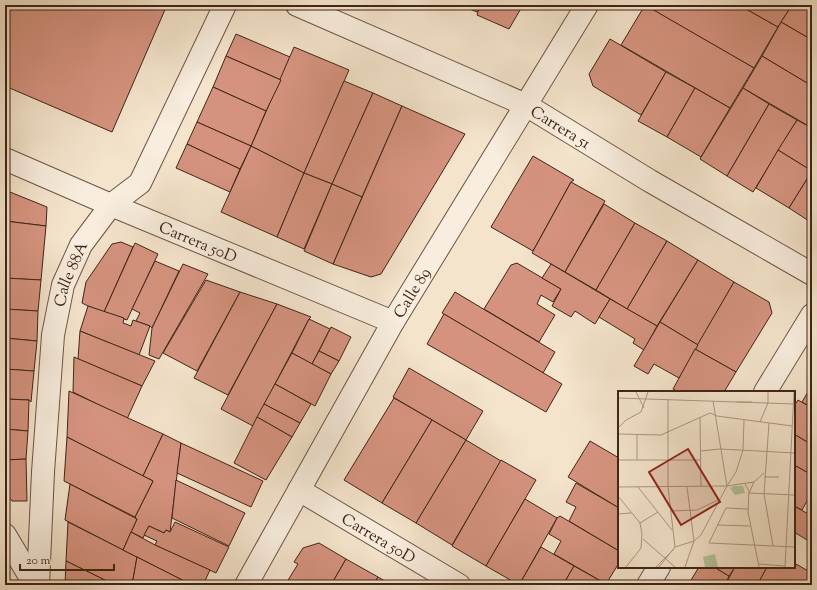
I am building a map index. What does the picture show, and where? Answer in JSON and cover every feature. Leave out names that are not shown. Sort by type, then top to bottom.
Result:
[{"type":"street","name":"Calle 88A","points":[[38,585],[43,472],[54,335],[63,285],[81,245],[111,205],[140,183],[225,5]]},
{"type":"street","name":"Carrera 51","points":[[297,5],[526,105],[656,185],[812,274]]},
{"type":"street","name":"Calle 89","points":[[246,585],[393,322],[587,5]]},
{"type":"street","name":"Carrera 50D","points":[[5,159],[111,205],[393,322]]},
{"type":"street","points":[[766,391],[812,315]]},
{"type":"street","name":"Carrera 50D","points":[[299,490],[459,585]]},
{"type":"street","points":[[5,535],[35,585]]},
{"type":"street","points":[[648,585],[658,568]]},
{"type":"building","points":[[5,5],[167,5],[112,132],[5,86]]},
{"type":"building","points":[[460,5],[480,5],[477,12]]},
{"type":"building","points":[[480,5],[523,5],[509,29],[477,15]]},
{"type":"building","points":[[644,5],[739,5],[778,27],[754,68]]},
{"type":"building","points":[[645,5],[754,68],[730,108],[621,45]]},
{"type":"building","points":[[739,5],[792,5],[778,27]]},
{"type":"building","points":[[792,5],[812,5],[812,40],[781,22]]},
{"type":"building","points":[[781,22],[812,40],[812,86],[762,56]]},
{"type":"building","points":[[236,34],[290,57],[281,80],[226,56]]},
{"type":"building","points":[[610,39],[666,72],[641,115],[593,86],[589,74]]},
{"type":"building","points":[[294,47],[349,70],[304,173],[251,146]]},
{"type":"building","points":[[226,56],[281,80],[266,111],[213,87]]},
{"type":"building","points":[[762,56],[812,86],[812,128],[743,88]]},
{"type":"building","points":[[666,72],[695,88],[667,137],[638,121]]},
{"type":"building","points":[[344,81],[373,93],[332,184],[304,173]]},
{"type":"building","points":[[213,87],[266,111],[251,146],[197,122]]},
{"type":"building","points":[[695,88],[730,108],[701,157],[667,137]]},
{"type":"building","points":[[743,88],[769,104],[727,176],[700,159]]},
{"type":"building","points":[[373,93],[402,106],[362,197],[332,184]]},
{"type":"building","points":[[769,104],[797,120],[753,192],[727,176]]},
{"type":"building","points":[[402,106],[465,134],[381,274],[371,277],[333,264]]},
{"type":"building","points":[[797,120],[812,128],[812,171],[778,150]]},
{"type":"building","points":[[197,122],[251,146],[240,169],[187,144]]},
{"type":"building","points":[[187,144],[240,169],[230,192],[176,168]]},
{"type":"building","points":[[251,146],[304,173],[277,237],[221,212]]},
{"type":"building","points":[[778,150],[812,171],[789,208],[756,188]]},
{"type":"building","points":[[533,156],[574,180],[571,182],[533,251],[491,227]]},
{"type":"building","points":[[812,171],[812,223],[789,208]]},
{"type":"building","points":[[304,173],[332,184],[304,249],[277,237]]},
{"type":"building","points":[[571,182],[605,201],[565,272],[532,253]]},
{"type":"building","points":[[332,184],[362,197],[333,264],[304,251]]},
{"type":"building","points":[[5,190],[47,207],[46,226],[5,221]]},
{"type":"building","points":[[604,204],[635,223],[596,290],[565,272]]},
{"type":"building","points":[[5,221],[46,226],[41,280],[5,278]]},
{"type":"building","points":[[635,223],[667,241],[627,309],[596,290]]},
{"type":"building","points":[[667,241],[698,260],[657,326],[627,309]]},
{"type":"building","points":[[121,242],[133,247],[104,312],[82,303],[86,282],[112,244]]},
{"type":"building","points":[[135,243],[158,254],[127,320],[104,312]]},
{"type":"building","points":[[698,260],[734,282],[698,345],[660,322]]},
{"type":"building","points":[[155,261],[179,271],[152,328],[136,321],[140,313],[132,309]]},
{"type":"building","points":[[517,263],[561,289],[553,302],[541,295],[537,304],[555,315],[539,342],[484,309],[511,265]]},
{"type":"building","points":[[183,264],[208,274],[159,359],[149,355],[152,328]]},
{"type":"building","points":[[551,264],[610,299],[595,324],[575,311],[571,317],[552,306],[561,289],[542,278]]},
{"type":"building","points":[[5,278],[41,280],[38,311],[5,309]]},
{"type":"building","points":[[206,280],[240,292],[197,371],[163,353]]},
{"type":"building","points":[[734,282],[769,302],[772,313],[736,372],[695,349]]},
{"type":"building","points":[[240,292],[277,304],[228,395],[194,378]]},
{"type":"building","points":[[455,292],[555,352],[543,373],[442,313]]},
{"type":"building","points":[[610,299],[657,326],[644,350],[633,343],[635,339],[599,317]]},
{"type":"building","points":[[277,304],[311,317],[253,426],[221,409]]},
{"type":"building","points":[[88,306],[124,318],[123,323],[131,326],[133,320],[150,326],[139,355],[80,331]]},
{"type":"building","points":[[5,309],[38,311],[37,341],[5,338]]},
{"type":"building","points":[[444,314],[562,384],[546,412],[427,344]]},
{"type":"building","points":[[309,319],[330,329],[312,364],[292,353]]},
{"type":"building","points":[[660,322],[698,345],[679,378],[654,364],[648,374],[634,366]]},
{"type":"building","points":[[331,327],[351,337],[339,361],[319,351]]},
{"type":"building","points":[[80,331],[155,361],[142,386],[78,359]]},
{"type":"building","points":[[5,338],[37,341],[34,371],[5,369]]},
{"type":"building","points":[[695,349],[736,372],[725,391],[677,391],[673,389]]},
{"type":"building","points":[[319,351],[339,361],[331,374],[312,364]]},
{"type":"building","points":[[292,353],[331,374],[315,406],[275,384]]},
{"type":"building","points":[[74,357],[142,386],[127,419],[73,392]]},
{"type":"building","points":[[409,368],[483,411],[466,440],[393,397]]},
{"type":"building","points":[[5,369],[34,371],[31,402],[29,400],[5,399]]},
{"type":"building","points":[[275,384],[311,404],[300,423],[264,404]]},
{"type":"building","points":[[812,385],[812,408],[802,402]]},
{"type":"building","points":[[69,391],[163,434],[143,476],[67,437]]},
{"type":"building","points":[[394,398],[432,420],[382,503],[344,480]]},
{"type":"building","points":[[5,399],[29,400],[28,431],[5,429]]},
{"type":"building","points":[[798,400],[812,408],[812,445],[795,435],[795,404]]},
{"type":"building","points":[[264,404],[300,423],[292,437],[257,417]]},
{"type":"building","points":[[257,417],[292,437],[266,480],[234,463]]},
{"type":"building","points":[[432,420],[466,440],[416,523],[382,503]]},
{"type":"building","points":[[5,429],[28,431],[26,459],[5,460]]},
{"type":"building","points":[[163,434],[181,443],[170,532],[166,530],[164,533],[149,526],[143,538],[131,532],[137,519],[135,517],[153,481],[143,476]]},
{"type":"building","points":[[795,435],[812,445],[812,475],[795,466]]},
{"type":"building","points":[[67,437],[153,481],[135,517],[64,481]]},
{"type":"building","points":[[466,440],[501,461],[452,545],[416,523]]},
{"type":"building","points":[[590,441],[618,457],[618,507],[568,477]]},
{"type":"building","points":[[181,443],[263,481],[251,507],[177,473]]},
{"type":"building","points":[[26,459],[27,501],[12,501],[5,492],[5,460]]},
{"type":"building","points":[[501,460],[536,480],[486,566],[452,546]]},
{"type":"building","points":[[795,466],[812,475],[812,492],[802,510],[795,506]]},
{"type":"building","points":[[176,480],[245,513],[229,546],[172,518]]},
{"type":"building","points":[[576,483],[618,507],[618,550],[569,521],[576,507],[566,502]]},
{"type":"building","points":[[70,484],[137,519],[123,550],[65,520]]},
{"type":"building","points":[[525,499],[557,518],[519,585],[486,566]]},
{"type":"building","points":[[795,507],[812,516],[812,543],[795,533]]},
{"type":"building","points":[[560,516],[618,550],[618,565],[606,584],[554,554],[561,541],[549,534],[557,518]]},
{"type":"building","points":[[68,522],[137,557],[132,585],[115,585],[66,561]]},
{"type":"building","points":[[175,522],[229,547],[216,573],[155,545],[157,541],[144,535],[149,526],[164,533],[166,530],[170,532]]},
{"type":"building","points":[[131,532],[155,545],[210,570],[203,585],[192,585],[123,550]]},
{"type":"building","points":[[319,543],[346,559],[331,585],[285,585],[298,564],[294,562],[303,548]]},
{"type":"building","points":[[541,547],[574,566],[563,585],[519,585]]},
{"type":"building","points":[[137,557],[192,585],[132,585]]},
{"type":"building","points":[[346,559],[378,577],[373,585],[331,585]]},
{"type":"building","points":[[66,561],[115,585],[65,585]]},
{"type":"building","points":[[795,564],[812,573],[812,585],[757,585],[766,568],[795,568]]},
{"type":"building","points":[[574,566],[606,584],[606,585],[563,585]]},
{"type":"building","points":[[698,568],[716,568],[729,576],[725,585],[688,585]]},
{"type":"building","points":[[716,568],[734,568],[729,576]]},
{"type":"building","points":[[734,568],[766,568],[757,585],[725,585]]},
{"type":"building","points":[[378,577],[392,585],[373,585]]}]
